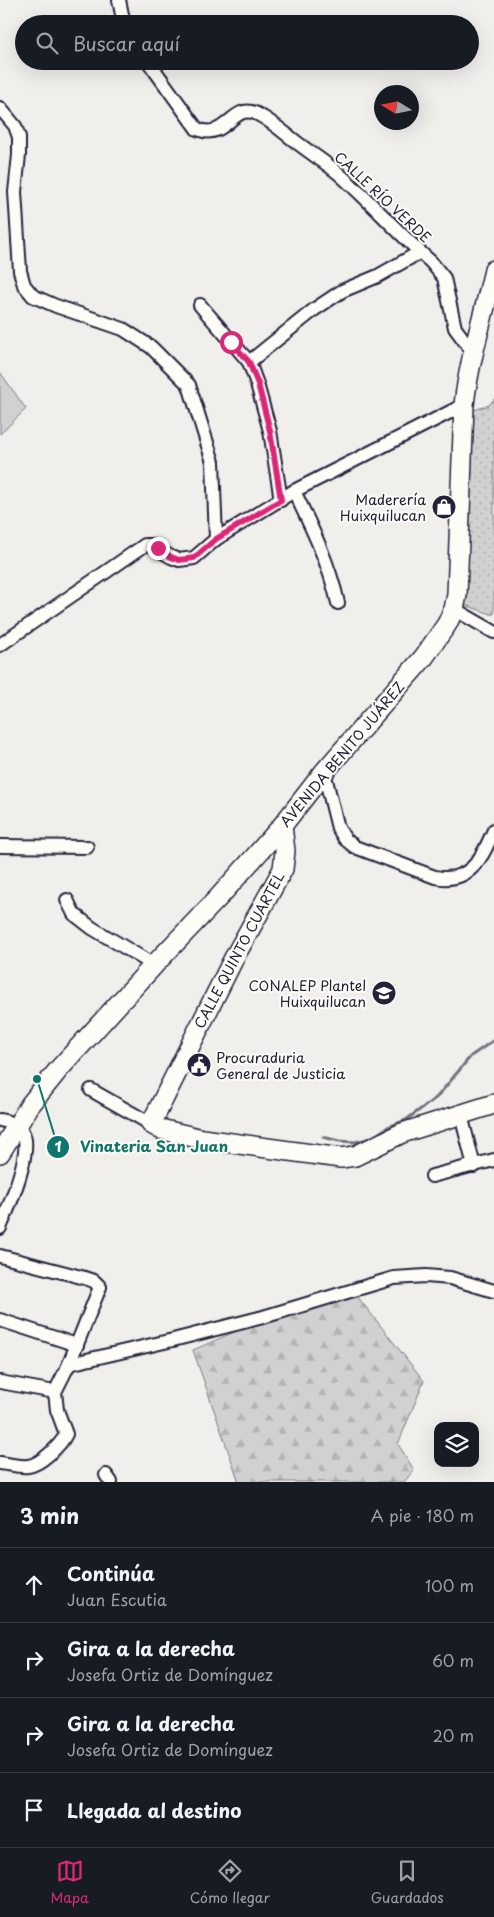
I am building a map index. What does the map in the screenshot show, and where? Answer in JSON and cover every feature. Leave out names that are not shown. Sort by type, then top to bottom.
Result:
[{"type":"main road","name":"AVENIDA BENITO JUÁREZ","points":[[0,1153],[8,1123],[30,1105],[59,1069],[154,964],[219,898],[282,826],[324,772],[424,657],[447,624],[454,609],[457,595],[464,405],[472,351],[480,328],[494,270]]},
{"type":"main road","name":"CALLE QUINTO CUARTEL","points":[[151,1124],[230,966],[283,870],[285,851],[282,826]]},
{"type":"main road","points":[[151,1124],[160,1129],[202,1139],[341,1158],[355,1156],[402,1133],[494,1104]]},
{"type":"street","points":[[119,0],[122,15]]},
{"type":"street","name":"CALLE RÍO VERDE","points":[[155,70],[198,129],[206,133],[214,132],[240,113],[247,111],[260,116],[337,172],[431,262],[444,278],[455,328],[472,351]]},
{"type":"street","points":[[0,108],[15,126],[19,138],[20,154],[15,192],[20,270],[24,285],[34,296],[56,306],[123,329],[151,347],[189,385],[213,462],[216,539]]},
{"type":"street","points":[[249,362],[342,291],[378,276],[420,252]]},
{"type":"street","points":[[200,305],[249,362],[258,384],[270,431],[281,500]]},
{"type":"street","points":[[0,645],[145,545],[151,544],[179,560],[194,558],[216,539],[294,491],[464,405]]},
{"type":"street","points":[[294,491],[324,553],[338,604]]},
{"type":"street","points":[[454,609],[494,632]]},
{"type":"street","points":[[324,772],[338,828],[345,839],[355,847],[435,877],[445,879],[456,878],[465,874],[484,854],[494,830]]},
{"type":"street","points":[[0,846],[87,847]]},
{"type":"street","points":[[67,900],[74,914],[92,928],[154,964]]},
{"type":"street","points":[[91,1090],[151,1124]]},
{"type":"street","points":[[461,1115],[474,1166]]},
{"type":"street","points":[[0,1228],[22,1168],[25,1142],[24,1134],[8,1123]]},
{"type":"street","points":[[432,1176],[494,1160]]},
{"type":"street","points":[[0,1256],[86,1278],[98,1283],[99,1292],[69,1364],[55,1392],[57,1410],[66,1434],[61,1444],[34,1465],[21,1466],[0,1462]]},
{"type":"street","points":[[69,1364],[263,1317],[394,1278],[426,1276],[450,1278],[494,1291]]},
{"type":"street","points":[[0,1320],[77,1345]]},
{"type":"street","points":[[0,1382],[55,1392]]},
{"type":"green space","points":[[0,372],[26,409],[0,434]]},
{"type":"green space","points":[[494,399],[494,614],[491,614],[462,604],[471,411],[489,405]]},
{"type":"green space","points":[[357,1296],[424,1381],[398,1444],[414,1470],[404,1482],[239,1482],[193,1350],[241,1329]]},
{"type":"waterway","points":[[323,1137],[355,1142],[372,1138],[388,1127],[406,1120],[437,1097],[471,1056],[494,1040]]},
{"type":"place","name":"Maderería Huixquilucan","points":[[444,507]]},
{"type":"place","name":"CONALEP Plantel Huixquilucan","points":[[384,993]]},
{"type":"place","name":"Procuraduria General de Justicia","points":[[199,1065]]},
{"type":"place","name":"Vinateria San Juan","points":[[37,1079]]},
{"type":"route","points":[[158,548],[179,560],[194,558],[216,539],[281,500],[270,431],[258,384],[249,362],[231,342]]}]
